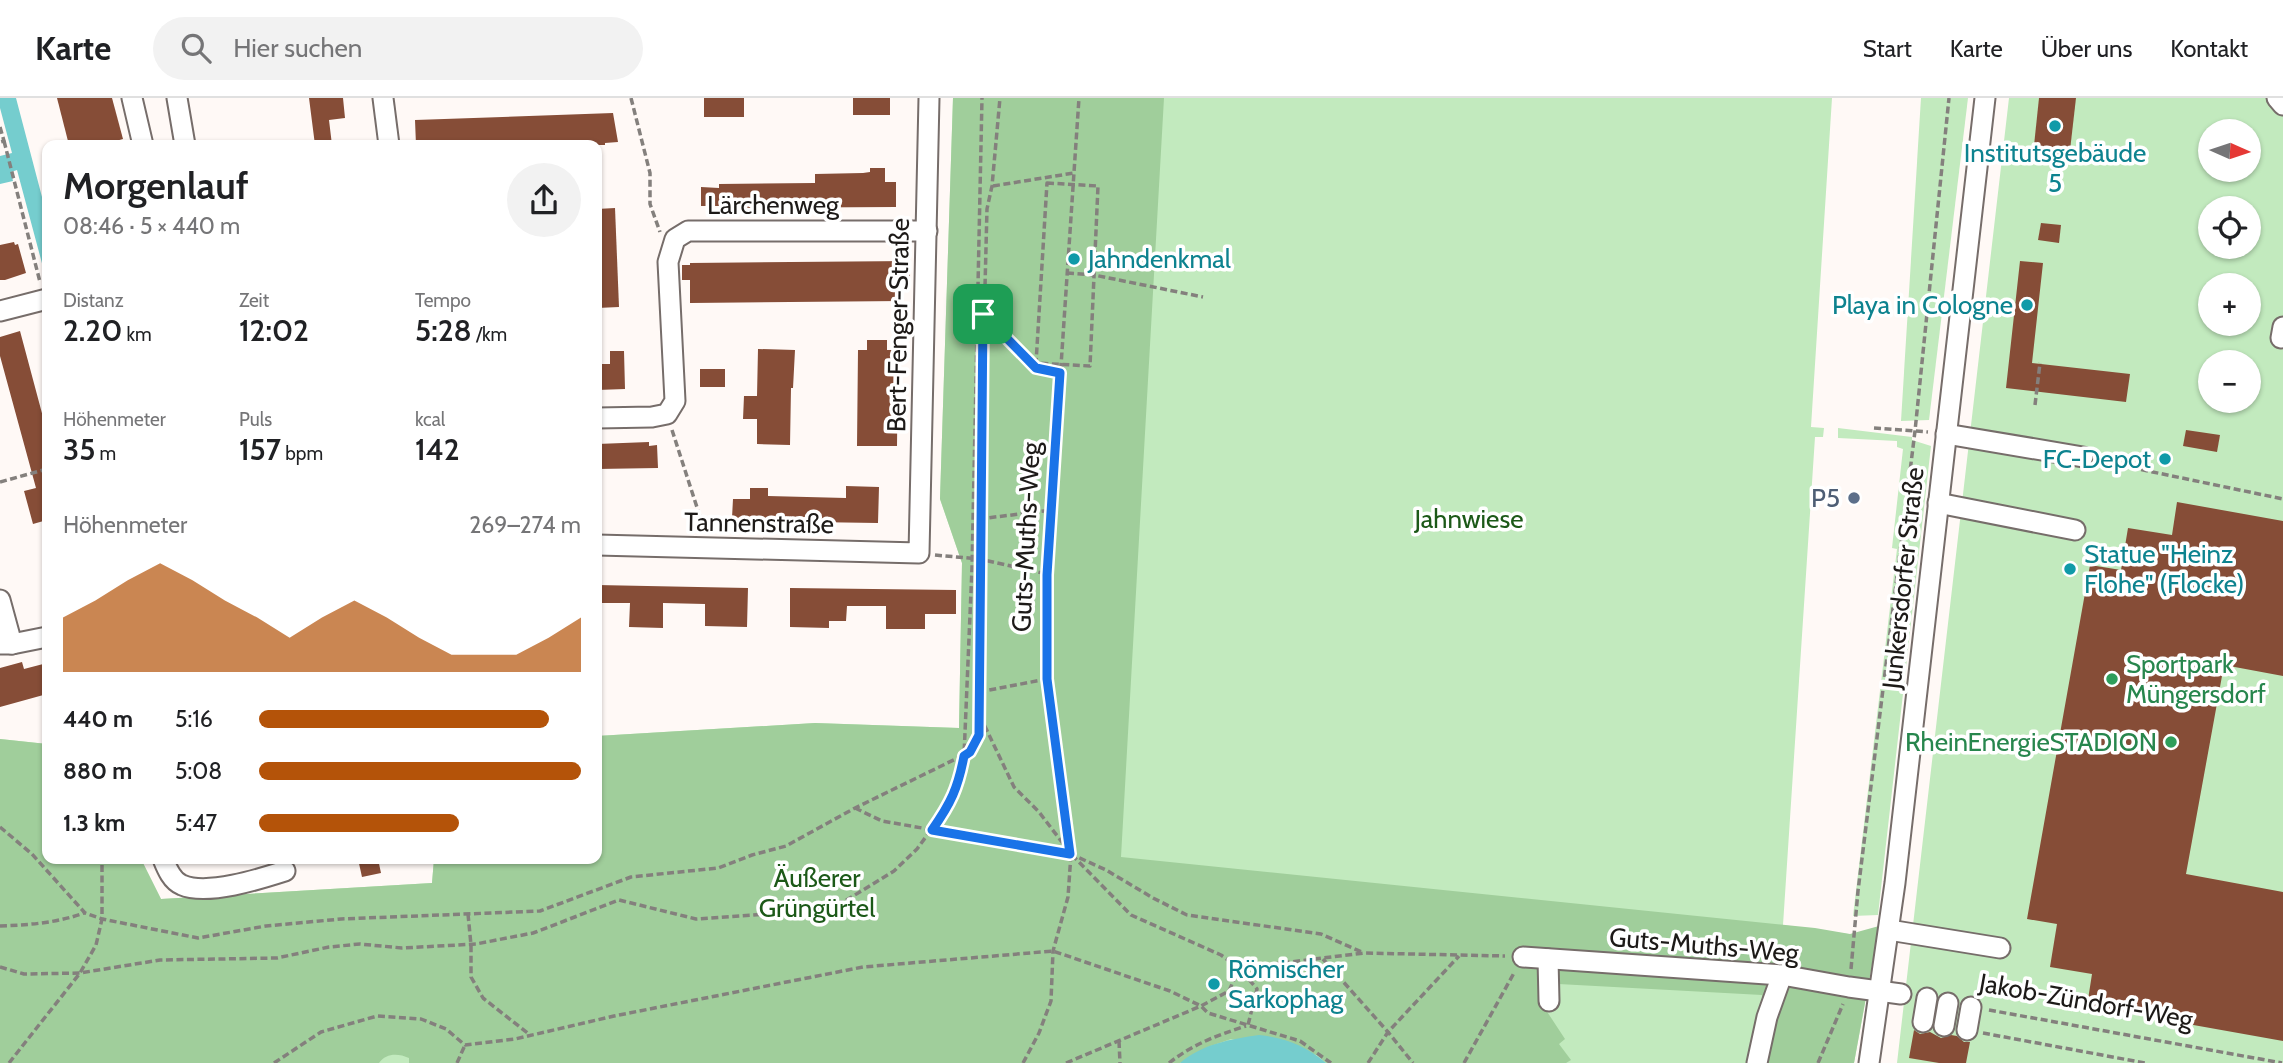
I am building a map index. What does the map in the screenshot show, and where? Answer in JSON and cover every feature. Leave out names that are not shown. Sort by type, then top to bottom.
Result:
[{"type":"street","points":[[132,98],[142,140]]},
{"type":"street","points":[[177,98],[184,140]]},
{"type":"street","points":[[383,98],[388,140]]},
{"type":"street","name":"Bert-Fenger-Straße","points":[[919,553],[929,98]]},
{"type":"street","name":"Junkersdorfer Straße","points":[[1869,1063],[1889,930],[1985,98]]},
{"type":"street","points":[[2277,98],[2283,105]]},
{"type":"street","name":"Lärchenweg","points":[[667,414],[675,401],[668,262],[675,239],[688,232],[927,231]]},
{"type":"street","points":[[0,311],[42,304]]},
{"type":"street","points":[[602,418],[667,414]]},
{"type":"street","points":[[1946,433],[2083,457]]},
{"type":"street","points":[[1938,503],[2076,530]]},
{"type":"street","name":"Tannenstraße","points":[[602,545],[919,553]]},
{"type":"street","points":[[0,600],[6,644],[42,637]]},
{"type":"street","points":[[165,864],[171,876],[180,885],[196,889],[246,884],[285,871]]},
{"type":"street","points":[[1889,930],[2000,948]]},
{"type":"street","name":"Guts-Muths-Weg","points":[[1515,957],[1782,975],[1881,991]]},
{"type":"street","points":[[1548,959],[1549,1001]]},
{"type":"street","points":[[1756,1063],[1767,1017],[1782,975]]},
{"type":"street","points":[[1881,991],[1902,993]]},
{"type":"street","points":[[1923,1022],[1927,998]]},
{"type":"street","points":[[1944,1026],[1948,1003]]},
{"type":"street","points":[[1967,1030],[1971,1007]]},
{"type":"path","points":[[631,98],[650,173],[650,204],[661,234],[675,239]]},
{"type":"path","points":[[0,967],[24,974],[80,973],[160,960],[277,958],[329,947],[360,944],[402,948],[471,945],[533,933],[619,900],[696,919],[808,911],[845,901],[894,871],[917,849],[950,804],[959,781],[964,756],[972,558],[982,98]]},
{"type":"path","points":[[0,828],[32,854],[85,913],[102,919],[198,938],[266,926],[328,920],[540,911],[631,877],[719,868],[786,846],[855,808],[970,752],[979,735],[983,314],[987,209],[992,186],[1000,98]]},
{"type":"path","name":"Guts-Muths-Weg","points":[[1023,1063],[1051,1001],[1053,951],[1068,897],[1070,854],[1047,679],[1047,575],[1079,98]]},
{"type":"path","points":[[1818,1063],[1835,1027],[1849,987],[1858,891],[1915,431],[1949,98]]},
{"type":"path","points":[[0,127],[42,287]]},
{"type":"path","points":[[992,186],[1074,173]]},
{"type":"path","points":[[1047,183],[1073,184],[1098,186],[1090,366],[1036,363],[1047,183]]},
{"type":"path","points":[[1067,273],[1094,275],[1203,297]]},
{"type":"path","points":[[983,314],[1036,368],[1060,373]]},
{"type":"path","points":[[2035,405],[2040,363]]},
{"type":"path","points":[[667,414],[709,548]]},
{"type":"path","points":[[1874,428],[1946,433]]},
{"type":"path","points":[[2083,457],[2283,499]]},
{"type":"path","points":[[0,482],[42,470]]},
{"type":"path","points":[[979,519],[1052,510]]},
{"type":"path","points":[[919,553],[979,559],[1047,575]]},
{"type":"path","points":[[979,692],[1047,679]]},
{"type":"path","points":[[979,714],[1014,787],[1039,812],[1070,854],[1131,915],[1209,950],[1239,968],[1257,989],[1248,1025]]},
{"type":"path","points":[[855,808],[882,821],[1070,854],[1106,870],[1187,915],[1321,934],[1364,953]]},
{"type":"path","points":[[9,1063],[80,973],[96,945],[102,919],[102,864]]},
{"type":"path","points":[[0,926],[28,925],[85,913]]},
{"type":"path","points":[[468,914],[471,977],[483,998],[530,1035]]},
{"type":"path","points":[[464,1045],[530,1035],[710,996],[863,967],[1053,951],[1142,980],[1201,1006],[1208,1013],[1300,1041],[1331,1063]]},
{"type":"path","points":[[1239,968],[1364,953],[1515,957],[1464,1063]]},
{"type":"path","points":[[1367,1063],[1388,1032],[1459,956]]},
{"type":"path","points":[[1323,959],[1413,1063]]},
{"type":"path","points":[[1066,1063],[1201,1006],[1228,991],[1239,968]]},
{"type":"path","name":"Jakob-Zündorf-Weg","points":[[1971,1007],[2282,1063]]},
{"type":"path","points":[[274,1063],[321,1032],[377,1016],[421,1019],[446,1029],[464,1045]]},
{"type":"path","points":[[1169,1063],[1208,1039],[1248,1025]]},
{"type":"path","points":[[1967,1030],[2145,1063]]},
{"type":"path","points":[[1989,1042],[1990,1034]]},
{"type":"path","points":[[1119,1041],[1120,1063]]},
{"type":"path","points":[[457,1063],[464,1045]]},
{"type":"green space","name":"Jahnwiese","points":[[953,98],[1832,98],[1811,427],[1824,428],[1823,437],[1815,437],[1783,925],[1877,938],[1854,1063],[0,1063],[0,739],[42,743],[42,864],[144,864],[161,899],[432,883],[434,864],[602,864],[602,736],[815,723],[959,728],[962,563],[940,499]]},
{"type":"green space","name":"Äußerer Grüngürtel","points":[[953,98],[1164,98],[1121,857],[1815,928],[1850,934],[1879,926],[1854,1063],[1752,1063],[1762,995],[1540,983],[1542,1004],[1565,1039],[1559,1044],[1571,1060],[1566,1063],[1326,1063],[1317,1055],[1231,1039],[1208,1047],[1180,1063],[409,1063],[409,1058],[397,1055],[385,1057],[379,1063],[0,1063],[0,739],[42,743],[42,864],[144,864],[161,899],[432,883],[434,864],[602,864],[602,736],[815,723],[959,728],[962,563],[940,499]]},
{"type":"green space","points":[[1921,98],[1968,98],[1929,420],[1901,421]]},
{"type":"green space","name":"Sportpark Müngersdorf","points":[[2009,98],[2283,98],[2283,1063],[1897,1063]]},
{"type":"green space","points":[[1838,428],[1912,437],[1912,440],[1931,446],[1878,915],[1853,916],[1897,549],[1892,548],[1903,449],[1897,447],[1897,441],[1838,438]]},
{"type":"water","points":[[0,98],[16,98],[42,197],[42,263],[17,170],[11,172],[13,181],[0,184],[0,156],[12,153],[0,108]]},
{"type":"water","points":[[1259,1035],[1295,1044],[1326,1063],[1180,1063],[1207,1047]]},
{"type":"building","points":[[57,98],[112,98],[123,139],[68,140]]},
{"type":"building","points":[[309,98],[343,98],[345,118],[329,120],[331,140],[314,140]]},
{"type":"building","points":[[704,98],[744,98],[744,117],[704,117]]},
{"type":"building","points":[[853,98],[890,98],[890,115],[853,115]]},
{"type":"building","name":"Institutsgebäude 5","points":[[2039,98],[2076,98],[2069,159],[2033,155]]},
{"type":"building","points":[[613,113],[618,142],[602,145],[602,140],[416,140],[415,120]]},
{"type":"building","points":[[870,168],[885,168],[885,182],[896,182],[896,207],[701,206],[701,187],[719,188],[719,184],[815,183],[815,174],[863,173],[870,172]]},
{"type":"building","points":[[615,208],[619,307],[602,308],[602,209]]},
{"type":"building","points":[[2041,223],[2061,225],[2059,243],[2038,240]]},
{"type":"building","points":[[14,242],[15,245],[18,244],[26,273],[0,280],[0,245]]},
{"type":"building","points":[[910,261],[910,278],[902,278],[902,301],[690,303],[690,280],[682,280],[682,265],[690,263]]},
{"type":"building","points":[[2020,261],[2043,263],[2032,363],[2130,374],[2126,402],[2006,388]]},
{"type":"building","points":[[20,331],[42,413],[42,521],[33,524],[24,491],[36,488],[0,356],[0,337]]},
{"type":"building","points":[[867,340],[887,340],[887,350],[898,350],[897,446],[857,446],[858,350],[867,350]]},
{"type":"building","points":[[758,349],[795,350],[790,445],[757,444],[757,419],[743,419],[744,396],[757,396]]},
{"type":"building","points":[[610,351],[624,351],[625,389],[602,390],[602,364],[610,364]]},
{"type":"building","points":[[700,369],[725,369],[725,387],[700,387]]},
{"type":"building","points":[[2186,430],[2220,435],[2217,452],[2183,446]]},
{"type":"building","points":[[649,442],[649,446],[657,445],[658,468],[602,469],[602,444]]},
{"type":"building","points":[[846,486],[879,487],[878,523],[750,521],[749,518],[732,518],[733,499],[750,499],[750,488],[768,488],[768,496],[846,498]]},
{"type":"building","name":"RheinEnergieSTADION","points":[[2177,502],[2283,521],[2283,676],[2224,665],[2186,874],[2283,892],[2283,1041],[2087,1006],[2092,974],[2050,967],[2057,924],[2027,919],[2090,565],[2121,570],[2128,528],[2172,535]]},
{"type":"building","points":[[602,585],[748,588],[747,627],[705,626],[705,604],[663,603],[663,628],[629,627],[630,603],[602,603]]},
{"type":"building","points":[[790,588],[956,590],[956,614],[925,614],[925,629],[886,629],[886,606],[847,606],[846,621],[829,621],[829,628],[790,627]]},
{"type":"building","points":[[22,662],[24,669],[42,664],[42,695],[0,707],[0,668]]},
{"type":"building","points":[[359,864],[379,864],[381,873],[362,877]]},
{"type":"building","points":[[1914,1030],[1920,1034],[1930,1032],[1941,1038],[1957,1036],[1964,1042],[1970,1042],[1966,1063],[1939,1063],[1909,1058]]},
{"type":"place","name":"Institutsgebäude 5","points":[[2055,126]]},
{"type":"place","name":"Jahndenkmal","points":[[1074,259]]},
{"type":"place","name":"Playa in Cologne","points":[[2027,305]]},
{"type":"place","name":"FC-Depot","points":[[2165,459]]},
{"type":"place","name":"P5","points":[[1854,498]]},
{"type":"place","name":"Statue \"Heinz Flohe\" (Flocke)","points":[[2070,569]]},
{"type":"place","name":"Sportpark Müngersdorf","points":[[2112,679]]},
{"type":"place","name":"RheinEnergieSTADION","points":[[2171,742]]},
{"type":"place","name":"Römischer Sarkophag","points":[[1214,984]]},
{"type":"route","points":[[983,314],[1036,368],[1060,373],[1047,575],[1047,679],[1070,854],[932,830],[950,804],[959,781],[964,756],[970,752],[979,735],[983,314]]}]
